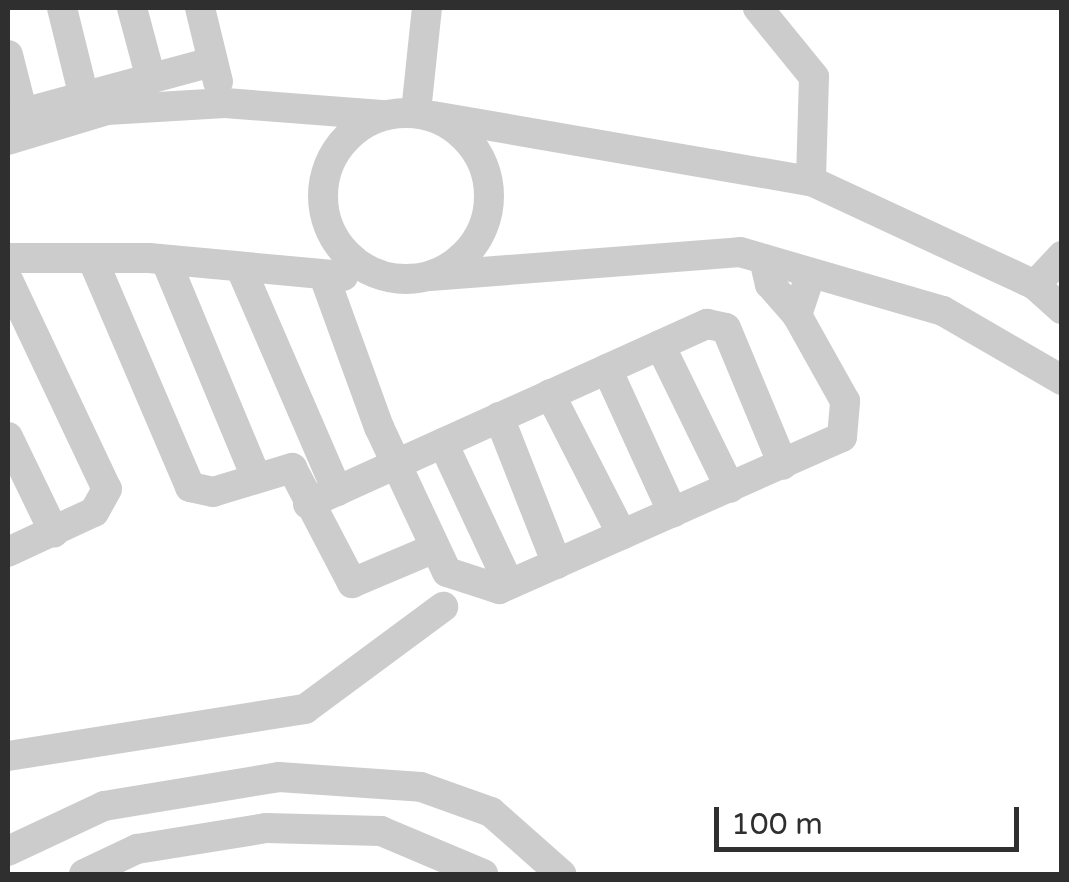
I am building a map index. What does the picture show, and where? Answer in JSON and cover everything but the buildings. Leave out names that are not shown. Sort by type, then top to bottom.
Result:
[{"type":"lane","points":[[62,8],[84,97]]},
{"type":"lane","points":[[132,8],[151,79]]},
{"type":"lane","points":[[200,8],[224,102]]},
{"type":"lane","points":[[425,114],[427,8]]},
{"type":"lane","points":[[758,8],[814,77],[811,181]]},
{"type":"lane","points":[[8,55],[15,115],[212,62]]},
{"type":"lane","points":[[8,140],[107,110],[224,102],[382,116],[425,114],[811,181],[1053,297],[1062,256]]},
{"type":"lane","points":[[425,114],[474,148],[489,197],[472,246],[430,276]]},
{"type":"lane","points":[[379,275],[338,243],[322,194],[340,145],[382,116]]},
{"type":"lane","points":[[8,552],[106,504],[107,489],[8,285],[8,258],[166,261],[324,276],[430,276],[740,252],[944,311],[1062,380]]},
{"type":"lane","points":[[92,258],[190,486],[213,492],[292,468],[352,583],[435,548]]},
{"type":"lane","points":[[324,276],[396,464],[447,572],[499,589],[842,437],[848,420],[846,401],[797,315],[770,284],[764,259]]},
{"type":"lane","points":[[166,261],[256,477]]},
{"type":"lane","points":[[242,271],[338,490]]},
{"type":"lane","points":[[797,315],[811,272]]},
{"type":"lane","points":[[308,504],[707,324],[726,328],[783,465]]},
{"type":"lane","points":[[660,345],[730,488]]},
{"type":"lane","points":[[607,369],[673,513]]},
{"type":"lane","points":[[550,394],[622,536]]},
{"type":"lane","points":[[499,418],[557,564]]},
{"type":"lane","points":[[8,436],[54,532]]},
{"type":"lane","points":[[443,442],[509,584]]},
{"type":"lane","points":[[8,756],[305,709],[444,607]]},
{"type":"lane","points":[[8,851],[104,806],[280,777],[420,787],[491,812],[560,874]]},
{"type":"lane","points":[[84,874],[137,850],[266,828],[381,831],[484,874]]}]
